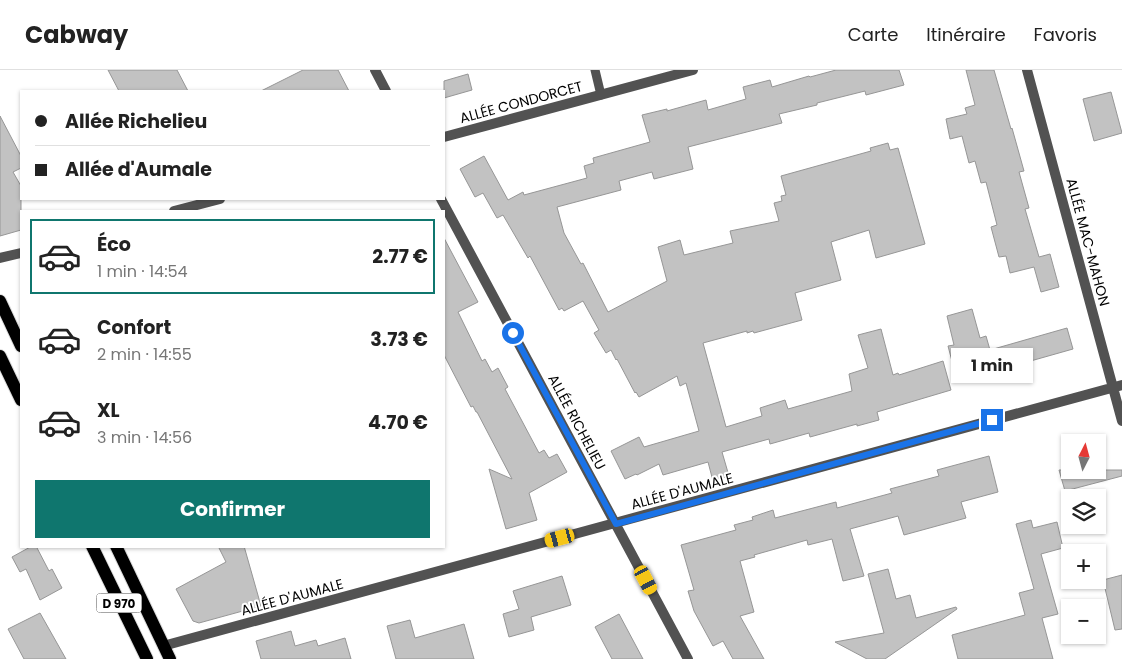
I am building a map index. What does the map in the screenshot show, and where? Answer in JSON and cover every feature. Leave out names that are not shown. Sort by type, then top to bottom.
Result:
[{"type":"main road","points":[[0,301],[20,344]]},
{"type":"main road","points":[[0,356],[20,398]]},
{"type":"main road","name":"D 970","points":[[93,548],[147,659]]},
{"type":"main road","name":"D 970","points":[[117,548],[170,659]]},
{"type":"street","points":[[375,70],[385,90]]},
{"type":"street","name":"ALLÉE CONDORCET","points":[[445,138],[693,70]]},
{"type":"street","name":"ALLÉE MAC-MAHON","points":[[1027,70],[1117,386],[1122,421]]},
{"type":"street","points":[[178,210],[216,200]]},
{"type":"street","name":"ALLÉE RICHELIEU","points":[[442,200],[688,659]]},
{"type":"street","points":[[0,258],[20,253]]},
{"type":"street","name":"ALLÉE D'AUMALE","points":[[163,646],[1117,386]]},
{"type":"lane","points":[[595,70],[601,94]]},
{"type":"building","points":[[108,70],[177,70],[187,90],[118,90]]},
{"type":"building","points":[[303,70],[338,70],[348,90],[263,90]]},
{"type":"building","points":[[836,70],[899,70],[904,85],[866,95],[865,91],[817,103],[817,105],[779,114],[782,123],[688,147],[693,169],[654,179],[652,172],[619,181],[621,190],[557,207],[564,233],[581,264],[583,263],[608,312],[667,281],[658,247],[680,240],[684,255],[733,243],[730,231],[779,221],[774,203],[782,201],[781,196],[786,195],[781,176],[871,151],[870,148],[888,143],[890,150],[898,148],[925,244],[876,258],[869,230],[831,242],[841,280],[795,293],[802,320],[754,333],[753,331],[747,333],[747,331],[703,343],[726,427],[762,416],[760,408],[785,400],[788,409],[852,391],[849,374],[868,368],[858,335],[881,329],[893,375],[898,373],[899,375],[943,361],[951,390],[877,412],[879,420],[857,426],[857,424],[810,437],[809,433],[770,444],[769,439],[722,452],[729,476],[713,481],[708,462],[663,475],[659,464],[625,479],[611,451],[639,437],[644,447],[699,431],[686,383],[680,386],[677,376],[639,397],[611,350],[606,353],[594,333],[599,330],[583,301],[564,311],[562,308],[559,310],[530,256],[528,258],[503,215],[497,218],[483,193],[475,197],[460,169],[484,156],[508,200],[523,192],[524,195],[587,178],[584,166],[594,163],[593,158],[650,142],[642,115],[667,109],[667,111],[706,100],[708,110],[746,99],[743,87],[770,80],[772,87]]},
{"type":"building","points":[[966,70],[994,70],[1024,171],[1019,172],[1029,208],[1025,209],[1039,257],[1050,254],[1059,287],[1041,292],[1034,267],[1010,273],[1006,256],[999,257],[991,227],[997,225],[986,182],[981,183],[975,161],[969,163],[962,136],[950,139],[946,119],[967,114],[965,108],[975,105]]},
{"type":"building","points":[[468,74],[472,90],[445,98],[444,81]]},
{"type":"building","points":[[1111,92],[1122,133],[1094,141],[1083,99]]},
{"type":"building","points":[[0,116],[20,154],[20,168],[13,172],[20,184],[21,210],[20,230],[0,236]]},
{"type":"building","points":[[445,240],[478,302],[458,312],[482,361],[485,359],[492,372],[498,368],[508,387],[505,389],[539,453],[544,450],[549,458],[557,454],[567,472],[529,493],[537,520],[506,529],[489,469],[512,479],[477,412],[473,406],[471,407],[445,357]]},
{"type":"building","points":[[972,309],[980,338],[986,336],[990,350],[1067,328],[1073,349],[1027,362],[1030,371],[1005,378],[1002,367],[982,373],[979,359],[953,365],[948,346],[954,345],[947,316]]},
{"type":"building","points":[[989,456],[998,492],[961,502],[966,518],[904,535],[898,516],[850,529],[864,576],[843,581],[832,539],[808,545],[807,540],[754,555],[755,557],[740,561],[754,612],[740,616],[764,659],[733,659],[723,641],[713,646],[694,611],[688,591],[694,590],[681,545],[736,530],[734,525],[753,520],[752,517],[773,510],[775,518],[836,502],[837,508],[892,493],[890,489],[939,476],[937,470]]},
{"type":"building","points":[[1106,470],[1122,470],[1122,476],[1073,489],[1064,489],[1062,479],[1106,479]]},
{"type":"building","points":[[1031,520],[1033,528],[1057,522],[1062,544],[1061,549],[1041,554],[1058,614],[1042,618],[1053,659],[958,659],[952,635],[1025,615],[1019,593],[1034,589],[1016,524]]},
{"type":"building","points":[[28,548],[37,548],[49,571],[52,569],[62,588],[40,600],[26,569],[20,572],[12,557]]},
{"type":"building","points":[[219,548],[245,548],[261,606],[199,623],[193,621],[176,589],[226,562]]},
{"type":"building","points":[[888,569],[896,599],[910,595],[916,618],[956,607],[957,609],[885,659],[867,659],[835,642],[884,633],[868,574]]},
{"type":"building","points":[[1122,575],[1122,629],[1115,630],[1105,589],[1106,579]]},
{"type":"building","points":[[562,576],[571,605],[531,617],[534,630],[509,637],[503,614],[519,609],[513,591]]},
{"type":"building","points":[[40,613],[66,659],[24,659],[8,629]]},
{"type":"building","points":[[619,614],[643,659],[612,659],[595,627]]},
{"type":"building","points":[[410,620],[415,638],[464,624],[474,659],[396,659],[387,626]]},
{"type":"building","points":[[291,631],[295,646],[316,640],[318,646],[345,638],[351,659],[261,659],[256,641]]},
{"type":"route","points":[[513,333],[616,524],[992,420]]}]
